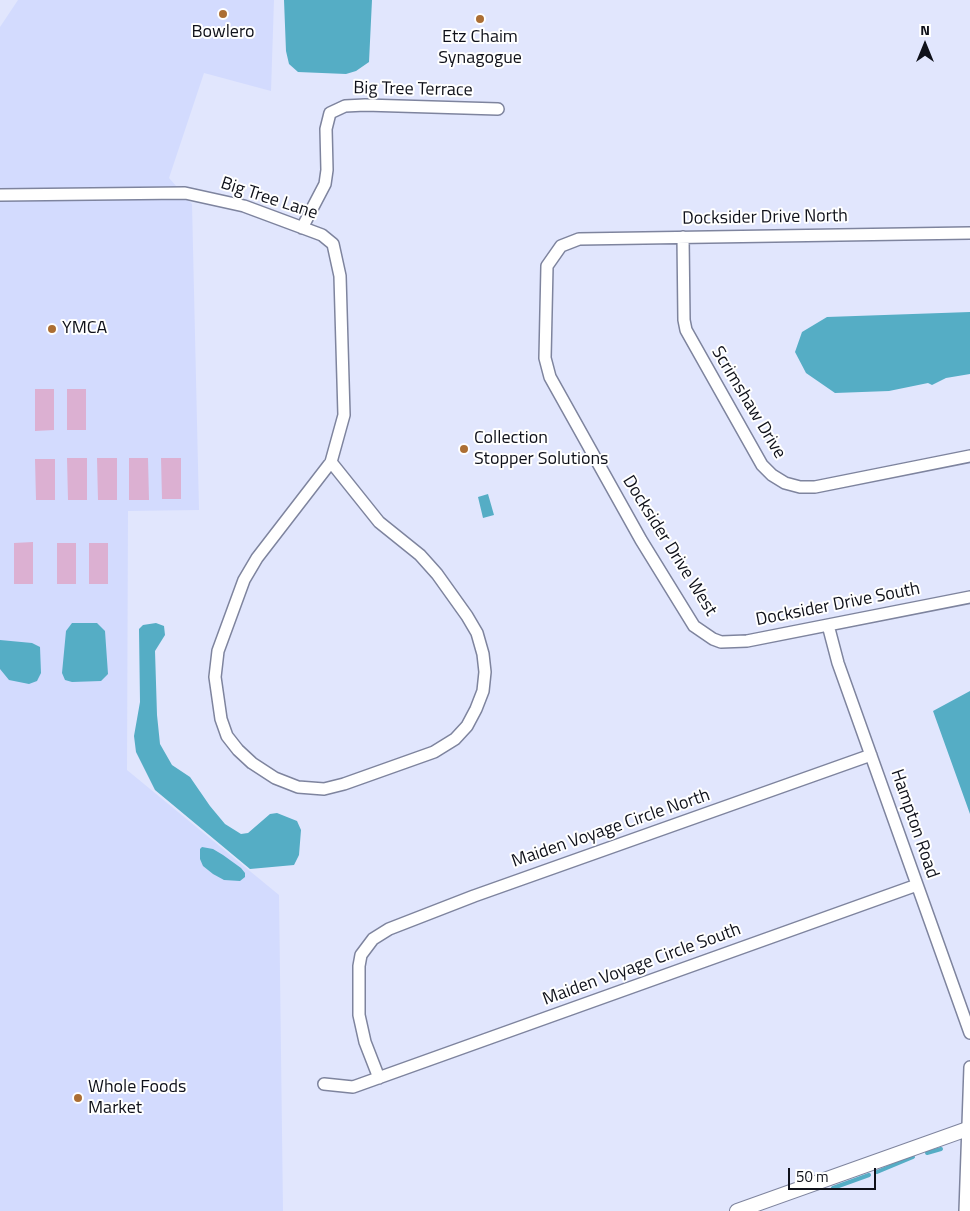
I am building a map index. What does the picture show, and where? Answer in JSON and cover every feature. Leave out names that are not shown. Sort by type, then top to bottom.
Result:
[{"type":"street","name":"Big Tree Terrace","points":[[302,228],[324,184],[327,170],[326,129],[330,113],[345,106],[365,105],[498,109]]},
{"type":"street","name":"Big Tree Lane","points":[[0,195],[185,192],[244,206],[322,235],[333,244],[340,276],[344,415],[331,462]]},
{"type":"street","name":"Docksider Drive North","points":[[561,246],[579,239],[970,233]]},
{"type":"street","name":"Scrimshaw Drive","points":[[683,236],[684,320],[686,330],[762,465],[772,475],[784,483],[800,487],[814,487],[970,456]]},
{"type":"street","name":"Docksider Drive West","points":[[561,246],[552,256],[546,274],[545,358],[550,377],[642,540],[694,626],[713,639]]},
{"type":"street","points":[[331,462],[379,522],[420,555],[437,574],[477,633],[483,654],[485,672],[483,691],[467,726],[455,740],[434,752],[386,770],[324,789],[298,787],[287,783],[252,763],[238,750],[227,736],[216,699],[215,677],[218,651],[244,580],[257,558],[331,462]]},
{"type":"street","name":"Docksider Drive South","points":[[713,639],[721,642],[748,641],[970,597]]},
{"type":"street","name":"Hampton Road","points":[[828,625],[838,663],[970,1033]]},
{"type":"street","name":"Maiden Voyage Circle North","points":[[379,1078],[365,1042],[359,1015],[359,966],[361,955],[366,945],[389,928],[872,755]]},
{"type":"street","name":"Maiden Voyage Circle South","points":[[324,1084],[353,1087],[918,885]]},
{"type":"street","points":[[965,1211],[970,1067]]},
{"type":"street","points":[[737,1211],[969,1129]]},
{"type":"shaded area","points":[[18,0],[274,0],[271,91],[204,73],[169,178],[192,204],[199,510],[128,511],[127,770],[279,895],[283,1211],[0,1211],[0,27]]},
{"type":"shaded area","points":[[284,0],[372,0],[369,62],[356,71],[346,74],[298,72],[289,64],[286,51]]},
{"type":"shaded area","points":[[970,312],[970,374],[946,378],[932,385],[928,383],[889,391],[835,393],[806,373],[795,352],[802,332],[827,317]]},
{"type":"shaded area","points":[[35,389],[54,389],[54,430],[35,431]]},
{"type":"shaded area","points":[[67,389],[86,389],[86,430],[67,430]]},
{"type":"shaded area","points":[[67,458],[87,458],[87,500],[68,500]]},
{"type":"shaded area","points":[[97,458],[117,458],[117,500],[98,500]]},
{"type":"shaded area","points":[[129,458],[148,458],[149,500],[129,500]]},
{"type":"shaded area","points":[[161,458],[181,458],[181,499],[162,499]]},
{"type":"shaded area","points":[[35,459],[55,459],[55,500],[36,500]]},
{"type":"shaded area","points":[[488,494],[494,515],[483,518],[478,497]]},
{"type":"shaded area","points":[[33,542],[33,584],[14,584],[14,543]]},
{"type":"shaded area","points":[[57,543],[76,543],[76,584],[57,584]]},
{"type":"shaded area","points":[[89,543],[108,543],[108,584],[89,584]]},
{"type":"shaded area","points":[[72,623],[97,623],[105,631],[108,674],[101,681],[72,682],[65,680],[62,673],[66,631]]},
{"type":"shaded area","points":[[156,623],[164,626],[165,635],[155,651],[160,744],[172,765],[190,777],[225,824],[241,834],[248,833],[270,814],[277,813],[297,821],[301,830],[299,855],[294,865],[250,869],[155,790],[136,752],[134,736],[140,702],[139,629],[143,625]]},
{"type":"shaded area","points":[[0,640],[32,643],[40,647],[41,673],[37,681],[29,684],[9,680],[0,669]]},
{"type":"shaded area","points":[[970,691],[970,814],[933,711]]},
{"type":"shaded area","points":[[202,847],[213,849],[223,855],[241,868],[245,873],[245,877],[240,881],[224,880],[213,874],[203,866],[200,859],[200,849]]},
{"type":"waterway","points":[[927,1153],[941,1149]]},
{"type":"waterway","points":[[877,1172],[913,1157]]},
{"type":"waterway","points":[[833,1188],[869,1175]]},
{"type":"place","name":"Bowlero","points":[[223,14]]},
{"type":"place","name":"Etz Chaim Synagogue","points":[[480,19]]},
{"type":"place","name":"YMCA","points":[[52,329]]},
{"type":"place","name":"Collection Stopper Solutions","points":[[464,449]]},
{"type":"place","name":"Whole Foods Market","points":[[78,1098]]}]
